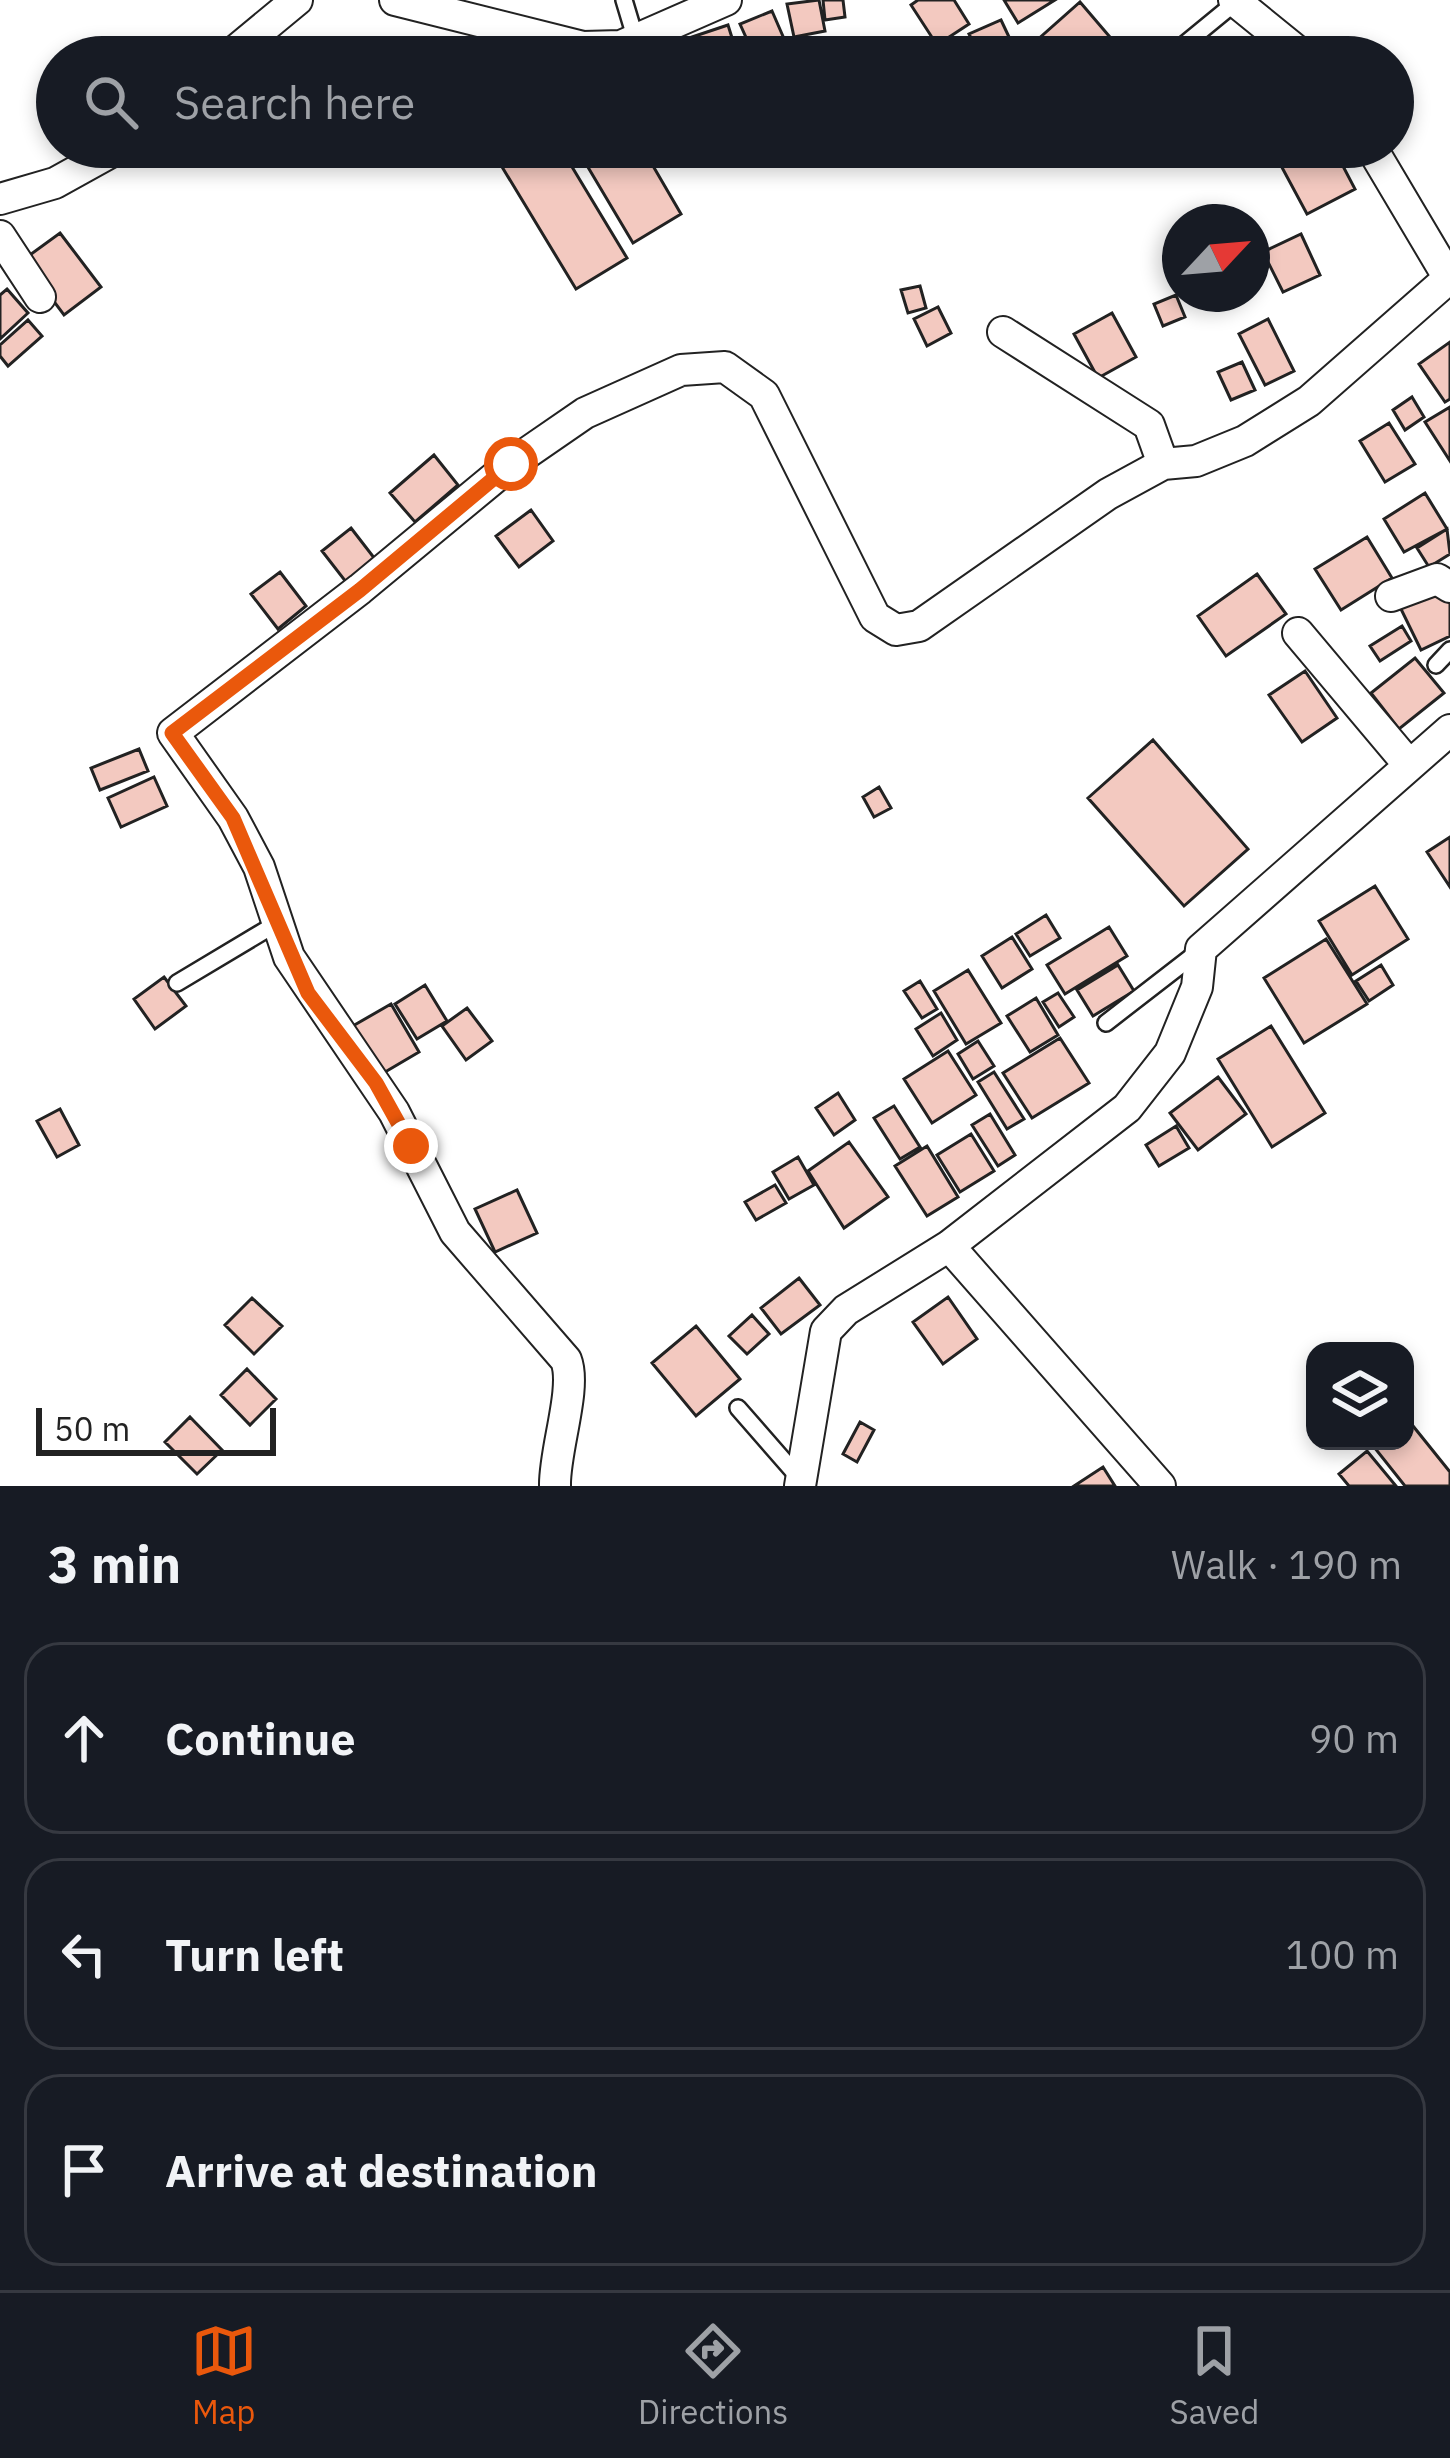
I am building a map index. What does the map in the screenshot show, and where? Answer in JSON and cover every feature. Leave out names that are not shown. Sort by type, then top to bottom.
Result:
[{"type":"street","points":[[253,36],[297,0]]},
{"type":"street","points":[[395,0],[540,36]]},
{"type":"street","points":[[645,36],[727,0]]},
{"type":"street","points":[[1235,1],[1278,36]]},
{"type":"street","points":[[0,199],[55,183],[82,168]]},
{"type":"street","points":[[555,1486],[554,1457],[569,1377],[566,1360],[454,1232],[394,1112],[308,993],[274,925],[259,867],[233,818],[172,733],[360,590],[511,464],[585,412],[681,370],[725,367],[745,376],[764,395],[875,617],[896,630],[920,626],[1108,494],[1163,464],[1196,461],[1244,441],[1309,401],[1449,280],[1383,168]]},
{"type":"street","points":[[0,236],[40,297]]},
{"type":"street","points":[[1003,332],[1149,424],[1163,464]]},
{"type":"street","points":[[1391,596],[1437,579],[1450,587]]},
{"type":"street","points":[[1298,633],[1408,765]]},
{"type":"street","points":[[802,1484],[826,1331],[846,1310],[949,1246],[1127,1108],[1170,1053],[1197,987],[1201,949],[1450,730]]},
{"type":"street","points":[[949,1246],[1160,1486]]},
{"type":"lane","points":[[624,0],[635,36]]},
{"type":"lane","points":[[1194,36],[1235,1]]},
{"type":"lane","points":[[1436,665],[1450,650]]},
{"type":"lane","points":[[177,983],[274,925]]},
{"type":"lane","points":[[1106,1023],[1201,949]]},
{"type":"lane","points":[[738,1408],[802,1484]]},
{"type":"building","points":[[819,0],[825,31],[794,36],[787,4]]},
{"type":"building","points":[[823,0],[843,0],[845,17],[825,20]]},
{"type":"building","points":[[918,0],[954,0],[969,24],[951,36],[931,36],[911,5]]},
{"type":"building","points":[[1004,0],[1055,0],[1018,23]]},
{"type":"building","points":[[1080,2],[1109,36],[1042,36]]},
{"type":"building","points":[[772,11],[783,36],[745,36],[740,24]]},
{"type":"building","points":[[1001,20],[1009,36],[970,36]]},
{"type":"building","points":[[728,25],[731,36],[695,36]]},
{"type":"building","points":[[503,168],[573,168],[627,258],[576,289]]},
{"type":"building","points":[[588,168],[654,168],[681,214],[633,243]]},
{"type":"building","points":[[1282,168],[1344,168],[1355,189],[1307,214]]},
{"type":"building","points":[[60,233],[101,287],[64,315],[23,260]]},
{"type":"building","points":[[1301,234],[1320,275],[1283,292],[1270,266],[1270,249]]},
{"type":"building","points":[[920,286],[926,308],[908,313],[901,290]]},
{"type":"building","points":[[7,289],[28,313],[0,339],[0,295]]},
{"type":"building","points":[[1162,301],[1162,312],[1183,312],[1185,317],[1163,326],[1154,304]]},
{"type":"building","points":[[938,307],[951,333],[927,346],[914,319]]},
{"type":"building","points":[[1112,313],[1136,357],[1098,378],[1074,334]]},
{"type":"building","points":[[1268,319],[1294,371],[1265,385],[1239,334]]},
{"type":"building","points":[[28,320],[42,336],[8,366],[0,356],[0,345]]},
{"type":"building","points":[[1450,342],[1450,399],[1445,402],[1419,364]]},
{"type":"building","points":[[1242,362],[1255,390],[1231,400],[1218,372]]},
{"type":"building","points":[[1412,397],[1424,417],[1405,430],[1393,410]]},
{"type":"building","points":[[1450,407],[1450,461],[1425,422]]},
{"type":"building","points":[[1389,423],[1415,464],[1385,482],[1360,441]]},
{"type":"building","points":[[434,455],[458,485],[415,522],[390,493]]},
{"type":"building","points":[[1425,493],[1447,529],[1404,552],[1384,519]]},
{"type":"building","points":[[531,510],[553,541],[519,567],[496,536]]},
{"type":"building","points":[[351,528],[375,559],[346,582],[322,551]]},
{"type":"building","points":[[1447,529],[1450,554],[1429,567],[1417,548]]},
{"type":"building","points":[[1367,537],[1392,578],[1341,610],[1315,569]]},
{"type":"building","points":[[280,572],[306,606],[278,629],[251,594]]},
{"type":"building","points":[[1257,574],[1286,614],[1226,656],[1198,616]]},
{"type":"building","points":[[1442,585],[1450,602],[1450,636],[1421,650],[1399,605]]},
{"type":"building","points":[[1402,626],[1411,641],[1380,661],[1370,646]]},
{"type":"building","points":[[1415,658],[1444,693],[1399,729],[1371,693]]},
{"type":"building","points":[[1305,671],[1337,718],[1302,742],[1269,695]]},
{"type":"building","points":[[1153,740],[1248,849],[1184,906],[1088,798]]},
{"type":"building","points":[[139,749],[148,771],[100,790],[91,768]]},
{"type":"building","points":[[154,777],[167,806],[121,827],[108,798]]},
{"type":"building","points":[[879,787],[891,808],[874,817],[863,797]]},
{"type":"building","points":[[1450,837],[1450,887],[1427,852]]},
{"type":"building","points":[[1375,886],[1408,939],[1352,975],[1319,921]]},
{"type":"building","points":[[1046,915],[1060,938],[1030,956],[1016,934]]},
{"type":"building","points":[[1109,927],[1127,956],[1065,994],[1047,965]]},
{"type":"building","points":[[1012,937],[1032,969],[1002,988],[982,956]]},
{"type":"building","points":[[1326,939],[1367,1004],[1304,1043],[1264,978]]},
{"type":"building","points":[[1118,965],[1134,991],[1093,1016],[1077,990]]},
{"type":"building","points":[[1381,965],[1393,985],[1369,1001],[1356,981]]},
{"type":"building","points":[[968,970],[1001,1023],[966,1044],[934,991]]},
{"type":"building","points":[[164,977],[186,1006],[155,1029],[134,999]]},
{"type":"building","points":[[920,981],[937,1009],[922,1018],[904,991]]},
{"type":"building","points":[[425,985],[447,1021],[417,1039],[395,1004]]},
{"type":"building","points":[[1058,993],[1074,1017],[1059,1027],[1043,1002]]},
{"type":"building","points":[[1036,998],[1058,1035],[1030,1052],[1007,1016]]},
{"type":"building","points":[[391,1004],[419,1052],[380,1075],[351,1027]]},
{"type":"building","points":[[467,1008],[492,1041],[466,1060],[442,1026]]},
{"type":"building","points":[[941,1013],[957,1040],[933,1056],[916,1029]]},
{"type":"building","points":[[1271,1026],[1325,1113],[1272,1147],[1218,1059]]},
{"type":"building","points":[[1060,1038],[1089,1083],[1032,1118],[1003,1073]]},
{"type":"building","points":[[978,1041],[994,1066],[973,1079],[958,1054]]},
{"type":"building","points":[[948,1051],[976,1095],[932,1123],[904,1079]]},
{"type":"building","points":[[994,1072],[1024,1119],[1007,1129],[978,1082]]},
{"type":"building","points":[[1218,1077],[1246,1114],[1198,1150],[1170,1113]]},
{"type":"building","points":[[838,1093],[855,1120],[834,1135],[816,1108]]},
{"type":"building","points":[[894,1106],[920,1147],[900,1159],[874,1118]]},
{"type":"building","points":[[60,1109],[79,1145],[57,1157],[37,1121]]},
{"type":"building","points":[[990,1114],[1015,1155],[998,1166],[972,1125]]},
{"type":"building","points":[[1176,1126],[1189,1148],[1159,1166],[1146,1145]]},
{"type":"building","points":[[971,1134],[994,1171],[960,1192],[937,1155]]},
{"type":"building","points":[[849,1142],[888,1197],[844,1228],[808,1171]]},
{"type":"building","points":[[927,1146],[958,1197],[927,1216],[895,1166]]},
{"type":"building","points":[[798,1157],[814,1185],[789,1199],[773,1172]]},
{"type":"building","points":[[775,1185],[786,1203],[756,1220],[745,1202]]},
{"type":"building","points":[[517,1190],[537,1233],[495,1252],[475,1209]]},
{"type":"building","points":[[799,1278],[820,1305],[781,1334],[761,1308]]},
{"type":"building","points":[[948,1297],[977,1339],[943,1364],[913,1322]]},
{"type":"building","points":[[252,1298],[282,1326],[254,1354],[225,1325]]},
{"type":"building","points":[[752,1315],[769,1334],[747,1354],[729,1336]]},
{"type":"building","points":[[696,1326],[740,1379],[696,1416],[652,1363]]},
{"type":"building","points":[[247,1369],[276,1399],[250,1425],[221,1395]]},
{"type":"building","points":[[190,1417],[222,1450],[197,1474],[165,1442]]},
{"type":"building","points":[[860,1422],[874,1430],[857,1462],[843,1454]]},
{"type":"building","points":[[1414,1427],[1450,1472],[1450,1486],[1405,1486],[1376,1450],[1414,1450]]},
{"type":"building","points":[[1367,1451],[1396,1486],[1349,1486],[1339,1474]]},
{"type":"building","points":[[1103,1467],[1115,1486],[1074,1486]]},
{"type":"route","points":[[411,1146],[376,1083],[308,993],[274,925],[259,867],[233,818],[172,733],[360,590],[511,464]]}]
